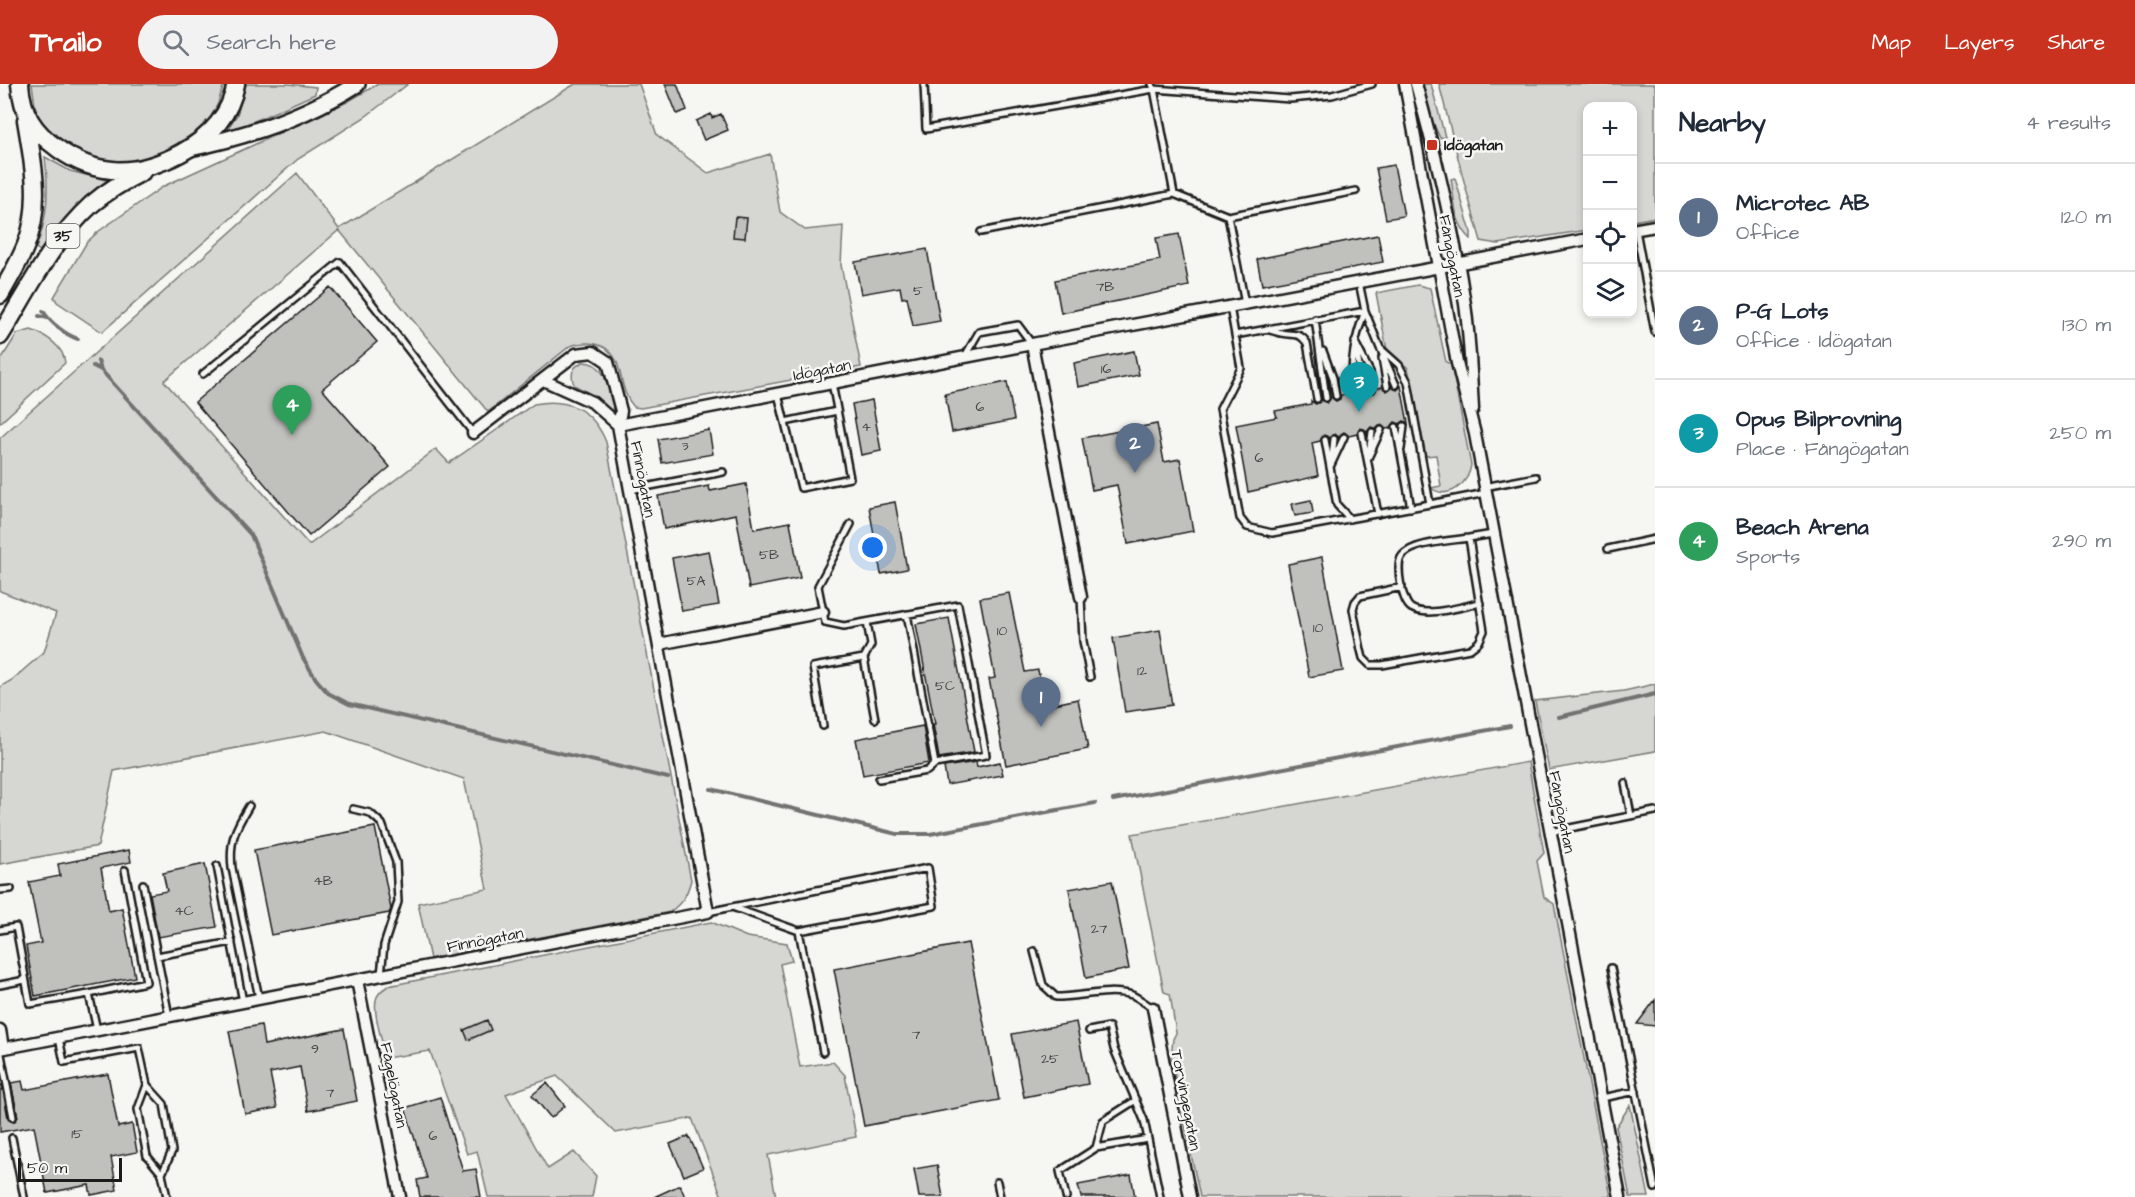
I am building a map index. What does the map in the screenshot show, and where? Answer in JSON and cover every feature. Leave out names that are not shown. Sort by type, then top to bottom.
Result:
[{"type":"main road","name":"35","points":[[0,336],[51,254],[77,219],[107,192],[152,166],[190,148],[209,134],[224,117],[236,84]]},
{"type":"main road","points":[[190,148],[254,132],[323,103],[357,84]]},
{"type":"main road","name":"35","points":[[0,295],[26,245],[34,211],[35,186],[19,87]]},
{"type":"main road","name":"35","points":[[25,113],[35,129],[49,143],[80,162],[111,170],[135,170],[152,166]]},
{"type":"street","name":"Fångögatan","points":[[1405,84],[1457,363],[1475,434],[1620,1197]]},
{"type":"street","name":"Fångögatan","points":[[1416,84],[1442,182],[1458,263],[1471,358],[1475,434]]},
{"type":"street","points":[[1637,229],[1655,226]]},
{"type":"street","name":"Idögatan","points":[[618,425],[1583,240]]},
{"type":"street","points":[[1032,344],[1081,597]]},
{"type":"street","name":"Finnögatan","points":[[1,1049],[708,912],[618,425],[621,411],[612,370],[608,362],[593,352],[576,354],[473,433]]},
{"type":"street","name":"Finnögatan","points":[[543,380],[592,402],[618,425]]},
{"type":"street","points":[[659,644],[823,612]]},
{"type":"street","name":"Fågelögatan","points":[[357,980],[400,1197]]},
{"type":"street","name":"Torvingegatan","points":[[1153,1008],[1190,1197]]},
{"type":"street","points":[[0,1030],[1,1049]]},
{"type":"lane","points":[[924,84],[926,129],[1153,86],[1290,99],[1332,95],[1372,84]]},
{"type":"lane","points":[[1153,86],[1174,195]]},
{"type":"lane","points":[[981,232],[1174,195],[1228,216],[1356,191]]},
{"type":"lane","points":[[1228,216],[1245,304]]},
{"type":"lane","points":[[1637,245],[1655,332]]},
{"type":"lane","points":[[204,374],[340,262],[473,433]]},
{"type":"lane","points":[[1359,282],[1365,311],[1396,385]]},
{"type":"lane","points":[[1230,307],[1241,368],[1220,409],[1240,518],[1248,527],[1272,533],[1430,504],[1536,477]]},
{"type":"lane","points":[[1235,335],[1365,311]]},
{"type":"lane","points":[[1354,392],[1351,375],[1354,340],[1365,311]]},
{"type":"lane","points":[[1315,319],[1333,378],[1336,396]]},
{"type":"lane","points":[[965,357],[980,332],[1018,325],[1032,344]]},
{"type":"lane","points":[[1264,328],[1283,334],[1302,336],[1306,343],[1317,399]]},
{"type":"lane","points":[[1354,340],[1370,372],[1372,389]]},
{"type":"lane","points":[[1354,340],[1363,391]]},
{"type":"lane","points":[[1320,341],[1326,398]]},
{"type":"lane","points":[[1380,348],[1387,386]]},
{"type":"lane","points":[[1380,348],[1399,365],[1408,382],[1430,504]]},
{"type":"lane","points":[[778,394],[801,488],[850,478],[832,384]]},
{"type":"lane","points":[[785,422],[837,411]]},
{"type":"lane","points":[[1400,453],[1404,426]]},
{"type":"lane","points":[[1396,427],[1411,508]]},
{"type":"lane","points":[[1368,460],[1381,430]]},
{"type":"lane","points":[[1368,460],[1372,432]]},
{"type":"lane","points":[[1362,433],[1378,514]]},
{"type":"lane","points":[[1330,467],[1344,437]]},
{"type":"lane","points":[[1330,467],[1334,439]]},
{"type":"lane","points":[[1325,440],[1337,505],[1350,519]]},
{"type":"lane","points":[[630,490],[723,472]]},
{"type":"lane","points":[[850,524],[818,586],[825,622],[844,626],[958,605],[986,755],[935,764],[927,771],[879,779]]},
{"type":"lane","points":[[1480,603],[1434,611],[1420,611],[1411,608],[1405,601],[1399,567],[1402,556],[1414,547],[1494,534]]},
{"type":"lane","points":[[1402,587],[1360,596],[1355,602],[1353,609],[1361,650],[1364,658],[1370,664],[1382,665],[1470,649],[1479,642],[1484,631],[1469,538]]},
{"type":"lane","points":[[1608,549],[1655,539]]},
{"type":"lane","points":[[1081,597],[1083,641],[1090,677]]},
{"type":"lane","points":[[907,614],[935,764]]},
{"type":"lane","points":[[867,622],[871,645],[864,658],[875,719]]},
{"type":"lane","points":[[823,726],[813,667],[864,658]]},
{"type":"lane","points":[[1625,783],[1631,816]]},
{"type":"lane","points":[[249,806],[235,829],[230,850],[259,999]]},
{"type":"lane","points":[[353,809],[370,813],[382,824],[396,862],[398,902],[384,945],[381,975]]},
{"type":"lane","points":[[1550,832],[1655,811]]},
{"type":"lane","points":[[217,866],[243,1002]]},
{"type":"lane","points":[[708,912],[732,907],[928,868],[934,906],[800,931],[732,907]]},
{"type":"lane","points":[[0,930],[16,927],[30,1004],[146,982],[125,870]]},
{"type":"lane","points":[[143,884],[169,1016]]},
{"type":"lane","points":[[0,890],[11,889]]},
{"type":"lane","points":[[800,931],[823,1052]]},
{"type":"lane","points":[[157,956],[232,942]]},
{"type":"lane","points":[[1034,951],[1043,985],[1056,997],[1117,992],[1135,996],[1153,1008]]},
{"type":"lane","points":[[1611,968],[1655,1188]]},
{"type":"lane","points":[[0,985],[25,980]]},
{"type":"lane","points":[[89,994],[97,1030]]},
{"type":"lane","points":[[1089,1031],[1109,1027],[1114,1049],[1144,1120],[1160,1197]]},
{"type":"lane","points":[[59,1038],[64,1062],[139,1048],[147,1085],[164,1104],[172,1151],[162,1174]]},
{"type":"lane","points":[[1,1049],[13,1117]]},
{"type":"lane","points":[[147,1085],[138,1108],[147,1156],[162,1174],[167,1197]]},
{"type":"lane","points":[[1602,1098],[1636,1091]]},
{"type":"lane","points":[[1096,1148],[1103,1121],[1136,1100]]},
{"type":"lane","points":[[12,1138],[24,1197]]},
{"type":"lane","points":[[1066,1197],[1060,1171],[1096,1148],[1148,1139]]},
{"type":"lane","points":[[997,1182],[1000,1197]]},
{"type":"shaded area","points":[[32,84],[224,84],[210,119],[198,131],[166,150],[132,162],[117,164],[85,160],[47,132],[39,119]]},
{"type":"shaded area","points":[[246,84],[316,87],[315,94],[223,135],[237,115]]},
{"type":"shaded area","points":[[378,84],[408,84],[365,117],[298,159],[102,332],[57,302],[54,297],[87,242],[99,231],[164,186],[347,102]]},
{"type":"shaded area","points":[[575,84],[639,84],[657,135],[708,173],[770,154],[780,212],[805,230],[843,226],[841,265],[861,367],[641,408],[634,407],[630,402],[612,354],[602,346],[583,343],[570,346],[488,412],[339,230],[164,381],[309,545],[436,449],[449,463],[534,404],[558,402],[578,408],[594,422],[606,442],[691,880],[681,901],[670,912],[430,959],[418,903],[487,889],[464,779],[326,731],[114,771],[98,846],[0,864],[0,687],[12,680],[44,652],[56,613],[0,591],[0,438],[297,173],[339,229]]},
{"type":"shaded area","points":[[1423,84],[1431,84],[1445,137],[1440,138],[1432,120]]},
{"type":"shaded area","points":[[1439,84],[1655,84],[1655,217],[1637,220],[1637,102],[1583,102],[1583,231],[1498,244],[1481,241]]},
{"type":"shaded area","points":[[45,157],[70,171],[110,181],[71,212],[40,251],[36,248],[43,226],[46,203]]},
{"type":"shaded area","points":[[1455,178],[1471,239],[1461,226],[1456,211],[1451,179]]},
{"type":"shaded area","points":[[1418,285],[1430,288],[1446,362],[1451,364],[1471,465],[1462,484],[1445,492],[1431,488],[1441,486],[1436,455],[1426,456],[1408,368],[1387,350],[1376,293]]},
{"type":"shaded area","points":[[31,330],[53,342],[64,357],[65,363],[0,423],[0,361],[17,334]]},
{"type":"shaded area","points":[[583,362],[597,366],[605,377],[613,406],[612,411],[609,411],[594,396],[574,385],[573,371]]},
{"type":"shaded area","points":[[1655,684],[1655,751],[1549,770],[1535,701],[1624,691]]},
{"type":"shaded area","points":[[1528,762],[1544,853],[1537,861],[1544,897],[1554,904],[1611,1197],[1200,1197],[1171,1058],[1176,1033],[1170,994],[1164,992],[1132,834]]},
{"type":"shaded area","points":[[711,922],[747,937],[787,943],[792,961],[780,964],[800,1067],[833,1062],[845,1075],[856,1137],[768,1155],[776,1197],[722,1197],[692,1118],[616,1133],[557,1076],[506,1094],[548,1169],[574,1152],[596,1176],[592,1197],[488,1197],[477,1151],[467,1154],[430,1051],[386,1058],[375,1006],[382,990],[388,986]]},
{"type":"shaded area","points":[[1630,1105],[1649,1197],[1630,1197],[1616,1127]]},
{"type":"building","points":[[665,84],[677,84],[687,110],[677,114]]},
{"type":"building","points":[[711,114],[712,118],[721,114],[728,130],[704,140],[696,121]]},
{"type":"building","points":[[1394,165],[1404,216],[1386,219],[1376,168]]},
{"type":"building","points":[[735,217],[747,218],[745,238],[733,237]]},
{"type":"building","points":[[1179,234],[1189,286],[1061,313],[1055,280],[1160,260],[1156,238]]},
{"type":"building","points":[[1378,235],[1383,262],[1262,285],[1257,259]]},
{"type":"building","points":[[927,249],[940,321],[913,326],[907,297],[902,298],[900,287],[861,294],[855,262]]},
{"type":"building","points":[[330,287],[377,342],[322,389],[390,467],[309,536],[195,402]]},
{"type":"building","points":[[1134,351],[1139,375],[1078,387],[1074,363]]},
{"type":"building","points":[[1007,382],[1014,420],[952,432],[945,394]]},
{"type":"building","points":[[1401,386],[1408,423],[1395,422],[1391,428],[1386,429],[1381,425],[1376,429],[1371,427],[1367,433],[1360,428],[1357,434],[1349,436],[1344,432],[1338,437],[1335,434],[1329,438],[1324,435],[1320,441],[1312,443],[1318,476],[1248,492],[1236,425],[1277,417],[1275,411],[1311,404],[1311,401],[1316,404],[1322,400],[1327,403],[1331,397],[1336,401],[1341,395],[1349,393],[1354,397],[1359,393],[1363,396],[1368,391],[1374,393],[1377,388],[1382,387],[1387,391],[1392,387],[1397,390]]},
{"type":"building","points":[[872,400],[881,451],[861,455],[852,404]]},
{"type":"building","points":[[1157,424],[1164,462],[1180,459],[1193,531],[1128,544],[1117,485],[1092,490],[1082,438]]},
{"type":"building","points":[[709,430],[713,454],[662,463],[658,439]]},
{"type":"building","points":[[746,484],[754,529],[790,522],[800,578],[749,588],[736,514],[664,529],[658,496],[709,486],[710,491]]},
{"type":"building","points":[[1311,500],[1313,513],[1295,516],[1292,504]]},
{"type":"building","points":[[895,502],[907,569],[881,574],[869,507]]},
{"type":"building","points":[[709,551],[719,605],[682,611],[672,558]]},
{"type":"building","points":[[1322,557],[1343,671],[1309,677],[1288,564]]},
{"type":"building","points":[[1009,593],[1025,672],[1038,670],[1045,706],[1078,699],[1088,749],[1006,765],[989,679],[995,678],[980,598]]},
{"type":"building","points":[[949,618],[974,752],[939,758],[933,724],[935,724],[916,624]]},
{"type":"building","points":[[1160,630],[1172,705],[1125,712],[1113,638]]},
{"type":"building","points":[[923,726],[929,763],[863,775],[856,739]]},
{"type":"building","points":[[976,762],[977,767],[1000,762],[1003,775],[947,785],[944,767]]},
{"type":"building","points":[[375,827],[391,909],[389,913],[271,935],[254,850]]},
{"type":"building","points":[[129,850],[131,862],[101,868],[109,911],[122,908],[135,977],[35,996],[26,946],[41,943],[29,882],[60,876],[58,864]]},
{"type":"building","points":[[205,864],[217,927],[158,937],[150,894],[167,891],[163,873]]},
{"type":"building","points":[[1112,881],[1129,969],[1086,978],[1069,889]]},
{"type":"building","points":[[968,943],[999,1100],[864,1126],[834,969]]},
{"type":"building","points":[[1655,1000],[1655,1026],[1637,1024]]},
{"type":"building","points":[[487,1020],[491,1030],[468,1040],[464,1030]]},
{"type":"building","points":[[1076,1022],[1088,1084],[1024,1097],[1012,1034]]},
{"type":"building","points":[[261,1025],[264,1045],[344,1029],[357,1101],[308,1111],[300,1067],[270,1073],[277,1108],[245,1114],[229,1031]]},
{"type":"building","points":[[108,1074],[118,1127],[132,1124],[137,1152],[111,1157],[117,1190],[91,1195],[89,1185],[47,1193],[34,1126],[0,1132],[0,1085],[2,1085],[8,1118],[13,1122],[18,1117],[11,1083],[22,1081],[24,1090]]},
{"type":"building","points":[[547,1083],[565,1106],[551,1118],[532,1095]]},
{"type":"building","points":[[440,1097],[463,1171],[476,1169],[481,1197],[420,1197],[417,1180],[427,1178],[405,1108]]},
{"type":"building","points":[[689,1136],[703,1168],[684,1176],[670,1144]]},
{"type":"building","points":[[937,1165],[943,1197],[919,1197],[914,1169]]},
{"type":"building","points":[[1131,1175],[1135,1197],[1081,1197],[1078,1185]]},
{"type":"building","points":[[680,1185],[685,1197],[654,1197]]},
{"type":"waterway","points":[[43,311],[58,328],[78,339]]},
{"type":"waterway","points":[[39,316],[48,318]]},
{"type":"waterway","points":[[98,361],[101,370]]},
{"type":"waterway","points":[[93,366],[101,370],[251,535],[303,658],[328,693],[349,704],[668,778]]},
{"type":"waterway","points":[[1559,717],[1655,694]]},
{"type":"waterway","points":[[1113,800],[1510,726]]},
{"type":"waterway","points":[[711,789],[897,834],[930,834],[1095,803]]},
{"type":"place","name":"Idögatan","points":[[1432,145]]},
{"type":"place","name":"Opus Bilprovning","points":[[1359,412]]},
{"type":"place","name":"Beach Arena","points":[[292,435]]},
{"type":"place","name":"P-G Lots","points":[[1135,473]]},
{"type":"place","name":"Microtec AB","points":[[1041,727]]}]
